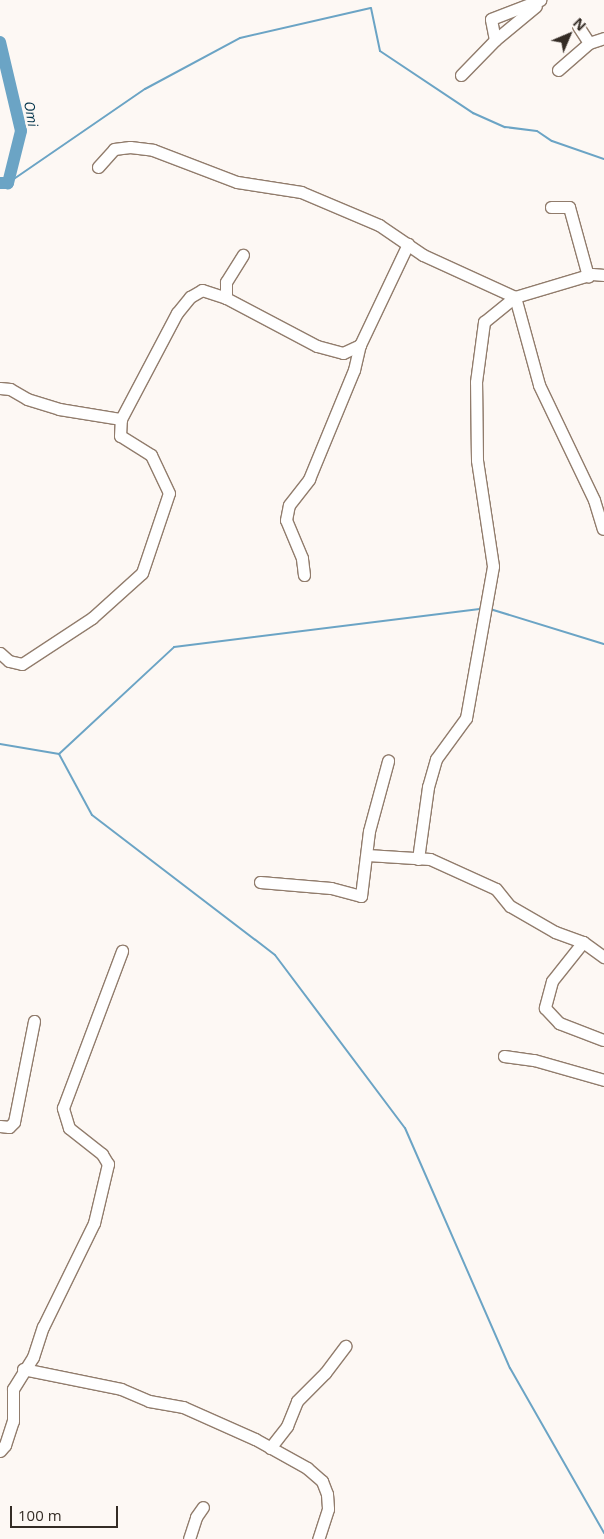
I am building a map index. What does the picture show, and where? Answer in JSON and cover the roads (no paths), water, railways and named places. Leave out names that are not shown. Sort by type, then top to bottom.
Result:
[{"type":"street","points":[[495,40],[491,19],[542,0]]},
{"type":"street","points":[[462,75],[495,40],[542,0]]},
{"type":"street","points":[[578,26],[589,43]]},
{"type":"street","points":[[558,70],[589,43],[604,38]]},
{"type":"street","points":[[98,167],[114,149],[153,150],[236,182],[301,192],[378,225],[408,244],[515,298],[539,384],[599,498],[603,529]]},
{"type":"street","points":[[552,207],[570,208],[588,276]]},
{"type":"street","points":[[304,575],[302,558],[286,520],[288,505],[309,479],[354,370],[360,345],[408,244]]},
{"type":"street","points":[[226,298],[226,282],[243,255]]},
{"type":"street","points":[[418,859],[428,787],[436,759],[466,718],[494,566],[478,460],[476,382],[484,322],[515,298],[588,276],[604,275]]},
{"type":"street","points":[[0,653],[9,661],[22,664],[92,618],[142,573],[170,493],[151,455],[120,436],[121,419],[177,313],[190,297],[202,290],[226,298],[317,346],[343,353],[360,345]]},
{"type":"street","points":[[0,388],[10,389],[27,399],[59,409],[121,419]]},
{"type":"street","points":[[260,882],[331,888],[361,896],[369,831],[388,761]]},
{"type":"street","points":[[367,855],[430,859],[496,889],[510,906],[555,932],[583,942],[604,957]]},
{"type":"street","points":[[583,942],[552,981],[545,1008],[559,1023],[603,1040]]},
{"type":"street","points":[[0,1451],[5,1445],[13,1421],[13,1389],[23,1369],[33,1357],[43,1327],[85,1248],[108,1164],[102,1154],[69,1128],[63,1108],[122,951]]},
{"type":"street","points":[[0,1126],[9,1127],[14,1122],[34,1021]]},
{"type":"street","points":[[504,1056],[534,1060],[604,1080]]},
{"type":"street","points":[[270,1448],[287,1426],[297,1401],[325,1373],[346,1346]]},
{"type":"street","points":[[23,1369],[121,1389],[149,1401],[183,1407],[270,1448],[307,1468],[322,1481],[327,1494],[328,1510],[318,1539]]},
{"type":"street","points":[[189,1539],[196,1517],[203,1507]]},
{"type":"waterway","points":[[8,183],[145,89],[240,38],[371,8],[380,51],[473,113],[505,127],[537,131],[552,141],[604,159]]},
{"type":"waterway","name":"Omi","points":[[0,42],[21,131],[8,183],[0,183]]},
{"type":"waterway","points":[[0,744],[59,754],[174,647],[480,609]]},
{"type":"waterway","points":[[490,609],[604,644]]},
{"type":"waterway","points":[[59,754],[92,815],[275,955],[405,1128],[510,1368],[604,1533]]}]
